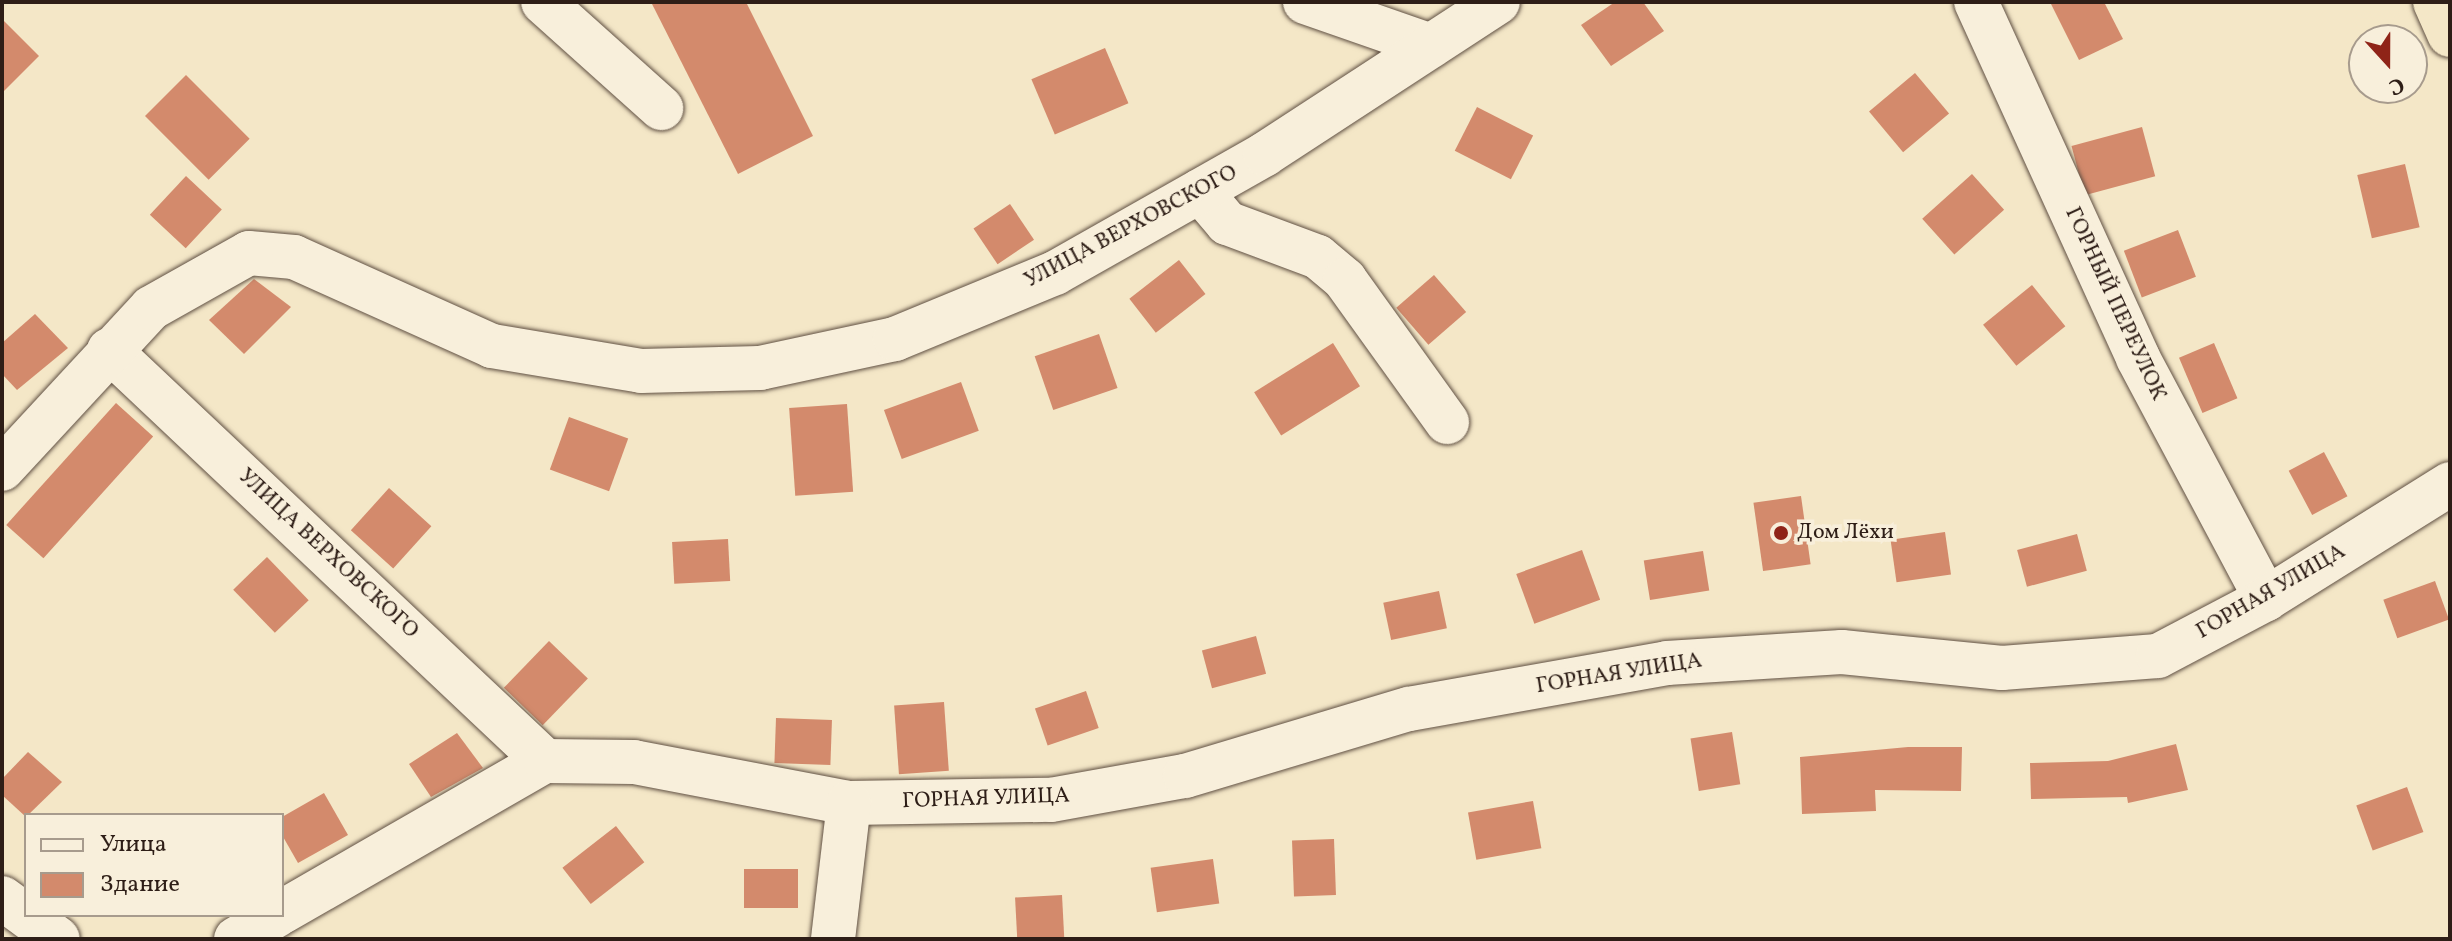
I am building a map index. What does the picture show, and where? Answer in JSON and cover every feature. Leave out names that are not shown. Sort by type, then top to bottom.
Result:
[{"type":"highway","points":[[2435,2],[2450,35]]},
{"type":"street","points":[[543,2],[661,108]]},
{"type":"street","points":[[1305,2],[1431,46]]},
{"type":"street","name":"УЛИЦА ВЕРХОВСКОГО","points":[[2,469],[151,308],[249,253],[294,257],[492,346],[641,371],[760,368],[895,339],[1055,273],[1200,191],[1498,2]]},
{"type":"street","name":"ГОРНЫЙ ПЕРЕУЛОК","points":[[1976,2],[2138,358],[2266,599]]},
{"type":"street","points":[[1200,191],[1227,223],[1318,257],[1345,280],[1447,422]]},
{"type":"street","name":"УЛИЦА ВЕРХОВСКОГО","points":[[109,350],[545,761]]},
{"type":"street","name":"ГОРНАЯ УЛИЦА","points":[[545,761],[634,762],[849,803],[1051,800],[1185,776],[1409,709],[1667,663],[1842,652],[2002,668],[2158,656],[2266,599],[2450,484]]},
{"type":"street","points":[[284,912],[545,761]]},
{"type":"street","points":[[833,939],[849,803]]},
{"type":"street","points":[[2,898],[24,914]]},
{"type":"street","points":[[28,917],[58,939]]},
{"type":"street","points":[[236,939],[275,917]]},
{"type":"building","points":[[651,2],[746,2],[813,136],[738,174]]},
{"type":"building","points":[[1615,2],[1643,2],[1664,31],[1611,66],[1581,25]]},
{"type":"building","points":[[2050,2],[2104,2],[2123,39],[2079,60]]},
{"type":"building","points":[[2,19],[39,56],[2,93]]},
{"type":"building","points":[[1105,48],[1128,103],[1055,134],[1031,79]]},
{"type":"building","points":[[1915,73],[1949,114],[1903,152],[1869,112]]},
{"type":"building","points":[[186,75],[250,139],[209,180],[145,116]]},
{"type":"building","points":[[1477,107],[1533,136],[1511,179],[1455,151]]},
{"type":"building","points":[[2142,127],[2155,176],[2085,195],[2071,146]]},
{"type":"building","points":[[2405,164],[2420,227],[2372,238],[2357,175]]},
{"type":"building","points":[[1972,174],[2004,210],[1954,255],[1922,219]]},
{"type":"building","points":[[186,176],[222,209],[186,248],[150,215]]},
{"type":"building","points":[[1010,204],[1034,240],[998,264],[974,229]]},
{"type":"building","points":[[2178,230],[2196,277],[2142,297],[2124,251]]},
{"type":"building","points":[[1179,260],[1205,294],[1156,333],[1129,299]]},
{"type":"building","points":[[1434,275],[1466,312],[1428,345],[1396,308]]},
{"type":"building","points":[[254,279],[291,307],[244,354],[209,320]]},
{"type":"building","points":[[2032,285],[2065,326],[2016,366],[1983,325]]},
{"type":"building","points":[[35,314],[68,348],[17,390],[2,374],[2,343]]},
{"type":"building","points":[[1099,334],[1118,388],[1053,410],[1035,356]]},
{"type":"building","points":[[1333,343],[1360,386],[1281,436],[1254,392]]},
{"type":"building","points":[[2214,343],[2237,398],[2202,413],[2179,358]]},
{"type":"building","points":[[961,382],[979,431],[902,459],[884,410]]},
{"type":"building","points":[[116,403],[153,436],[43,558],[6,525]]},
{"type":"building","points":[[847,404],[853,492],[795,496],[789,408]]},
{"type":"building","points":[[569,417],[628,439],[609,491],[550,470]]},
{"type":"building","points":[[2324,452],[2347,496],[2312,515],[2289,471]]},
{"type":"building","points":[[389,488],[431,526],[393,568],[351,530]]},
{"type":"building","name":"Дом Лёхи","points":[[1801,496],[1811,564],[1763,571],[1753,503]]},
{"type":"building","points":[[1945,532],[1951,575],[1897,582],[1891,540]]},
{"type":"building","points":[[2077,534],[2087,571],[2027,587],[2017,550]]},
{"type":"building","points":[[728,539],[730,581],[674,584],[672,542]]},
{"type":"building","points":[[1582,550],[1600,600],[1534,624],[1516,574]]},
{"type":"building","points":[[1703,551],[1709,591],[1650,600],[1644,560]]},
{"type":"building","points":[[267,557],[309,600],[275,633],[233,590]]},
{"type":"building","points":[[2435,581],[2449,620],[2397,638],[2383,600]]},
{"type":"building","points":[[1439,591],[1447,628],[1391,640],[1383,603]]},
{"type":"building","points":[[1256,636],[1266,674],[1212,688],[1202,650]]},
{"type":"building","points":[[549,641],[588,679],[543,725],[504,688]]},
{"type":"building","points":[[1086,691],[1099,728],[1048,745],[1035,709]]},
{"type":"building","points":[[944,702],[949,771],[899,774],[894,705]]},
{"type":"building","points":[[776,718],[832,720],[830,765],[774,763]]},
{"type":"building","points":[[1732,732],[1740,784],[1699,791],[1691,739]]},
{"type":"building","points":[[457,733],[483,768],[431,797],[409,764]]},
{"type":"building","points":[[2176,744],[2188,790],[2128,803],[2127,797],[2031,799],[2030,763],[2108,761]]},
{"type":"building","points":[[1908,747],[1962,747],[1961,791],[1875,790],[1876,811],[1802,814],[1800,757]]},
{"type":"building","points":[[28,752],[62,782],[24,815],[2,795],[2,779]]},
{"type":"building","points":[[2407,787],[2423,832],[2373,851],[2356,805]]},
{"type":"building","points":[[324,793],[348,835],[298,863],[284,838],[284,816]]},
{"type":"building","points":[[1533,801],[1541,848],[1476,860],[1468,812]]},
{"type":"building","points":[[616,826],[644,862],[591,904],[562,868]]},
{"type":"building","points":[[1334,839],[1336,895],[1294,896],[1292,840]]},
{"type":"building","points":[[1213,859],[1219,904],[1157,912],[1151,868]]},
{"type":"building","points":[[744,869],[798,869],[798,908],[744,908]]},
{"type":"building","points":[[1062,895],[1064,939],[1017,939],[1015,897]]},
{"type":"place","name":"Дом Лёхи","points":[[1781,533]]}]
